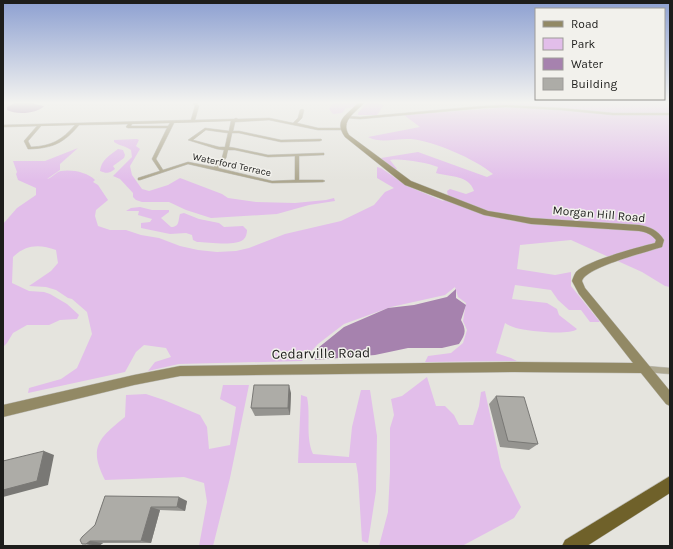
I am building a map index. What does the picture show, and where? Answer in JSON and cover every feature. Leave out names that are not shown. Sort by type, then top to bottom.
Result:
[{"type":"highway","points":[[572,546],[670,484]]},
{"type":"main road","name":"Morgan Hill Road","points":[[342,129],[347,136],[406,181],[482,211],[502,217],[531,221],[643,229],[657,235],[661,242],[657,246],[630,252],[586,270],[579,275],[577,280],[582,291],[670,400]]},
{"type":"main road","name":"Cedarville Road","points":[[3,411],[134,380],[180,371],[515,367],[644,368]]},
{"type":"street","points":[[37,129],[26,141],[30,148],[48,148],[66,138],[74,129]]},
{"type":"street","points":[[162,171],[154,159],[168,129]]},
{"type":"street","points":[[320,140],[281,141],[232,132],[205,129],[190,140],[219,148],[268,156],[322,154]]},
{"type":"street","points":[[217,169],[228,158],[228,149],[234,129]]},
{"type":"street","points":[[315,129],[321,130],[342,129]]},
{"type":"street","points":[[297,155],[297,182]]},
{"type":"street","name":"Waterford Terrace","points":[[140,179],[188,163],[272,182],[323,180]]},
{"type":"street","points":[[644,368],[670,371]]},
{"type":"green space","points":[[412,129],[670,129],[670,287],[665,286],[642,272],[571,240],[520,245],[517,269],[555,275],[571,272],[571,286],[600,322],[590,322],[581,310],[569,310],[558,300],[551,290],[515,285],[512,299],[547,303],[557,309],[559,315],[577,329],[557,333],[516,328],[505,323],[496,353],[517,361],[425,362],[428,356],[451,353],[463,343],[467,330],[463,321],[466,303],[458,297],[455,287],[445,295],[391,307],[344,324],[318,344],[302,361],[179,364],[148,371],[155,362],[171,357],[166,348],[144,345],[136,352],[125,372],[28,393],[29,388],[61,379],[77,368],[92,334],[87,312],[72,299],[56,290],[46,287],[29,286],[51,271],[58,263],[56,250],[33,246],[28,247],[13,257],[12,283],[29,291],[50,294],[67,304],[79,315],[77,319],[60,320],[49,325],[27,325],[13,333],[3,347],[3,224],[17,208],[36,195],[36,188],[18,180],[13,161],[45,161],[78,148],[60,164],[60,170],[47,179],[65,170],[84,173],[92,177],[95,180],[93,182],[98,185],[108,200],[96,210],[95,216],[98,226],[110,230],[126,230],[198,250],[217,252],[236,251],[249,248],[285,234],[341,221],[374,205],[385,192],[394,188],[377,178],[377,167],[381,168],[407,186],[443,201],[448,196],[447,191],[450,189],[466,194],[474,191],[472,186],[463,179],[436,173],[438,167],[414,161],[390,160],[397,169],[395,170],[381,158],[418,152],[487,177],[493,174],[476,162],[431,143],[411,139],[379,140],[368,137]]},
{"type":"green space","points":[[114,140],[139,140],[136,146],[140,149],[130,166],[132,175],[142,189],[149,191],[168,185],[180,178],[222,194],[228,198],[256,202],[295,203],[334,198],[335,201],[309,205],[277,214],[211,218],[186,210],[169,202],[142,202],[136,200],[133,197],[133,193],[120,179],[113,176],[132,157],[131,150],[114,142]]},
{"type":"green space","points":[[118,149],[123,150],[125,155],[124,158],[113,166],[115,169],[108,173],[100,171],[104,161]]},
{"type":"green space","points":[[140,207],[152,210],[169,210],[169,212],[161,218],[171,227],[176,226],[179,221],[180,214],[184,213],[199,219],[219,223],[224,227],[243,226],[247,230],[247,234],[244,239],[235,243],[222,244],[197,242],[193,240],[192,235],[186,233],[170,234],[141,228],[141,223],[150,222],[152,219],[138,215],[139,211],[126,211],[131,208]]},
{"type":"green space","points":[[427,377],[436,406],[445,406],[454,415],[459,425],[473,425],[479,406],[481,392],[485,391],[501,467],[521,507],[514,518],[462,546],[379,546],[388,512],[390,428],[394,415],[391,399],[402,396]]},
{"type":"green space","points":[[223,385],[249,385],[230,478],[213,546],[199,546],[207,502],[204,483],[184,477],[105,480],[97,459],[97,451],[103,437],[125,417],[126,395],[146,394],[200,415],[207,427],[209,449],[230,445],[236,407],[220,399]]},
{"type":"green space","points":[[361,390],[370,390],[377,436],[376,491],[368,543],[362,541],[356,463],[298,463],[301,395],[307,397],[309,440],[313,454],[349,457],[352,427]]},
{"type":"water","points":[[456,289],[456,298],[466,305],[461,320],[464,327],[464,333],[459,344],[442,348],[408,348],[375,355],[315,360],[318,348],[344,327],[388,308],[414,305],[447,297]]},
{"type":"building","points":[[254,385],[289,385],[288,408],[251,408]]},
{"type":"building","points":[[496,396],[524,397],[538,444],[508,441]]},
{"type":"building","points":[[44,451],[37,481],[3,490],[3,461]]},
{"type":"building","points":[[105,496],[179,497],[177,507],[151,507],[141,541],[90,541],[86,544],[82,544],[80,540],[95,525]]}]
